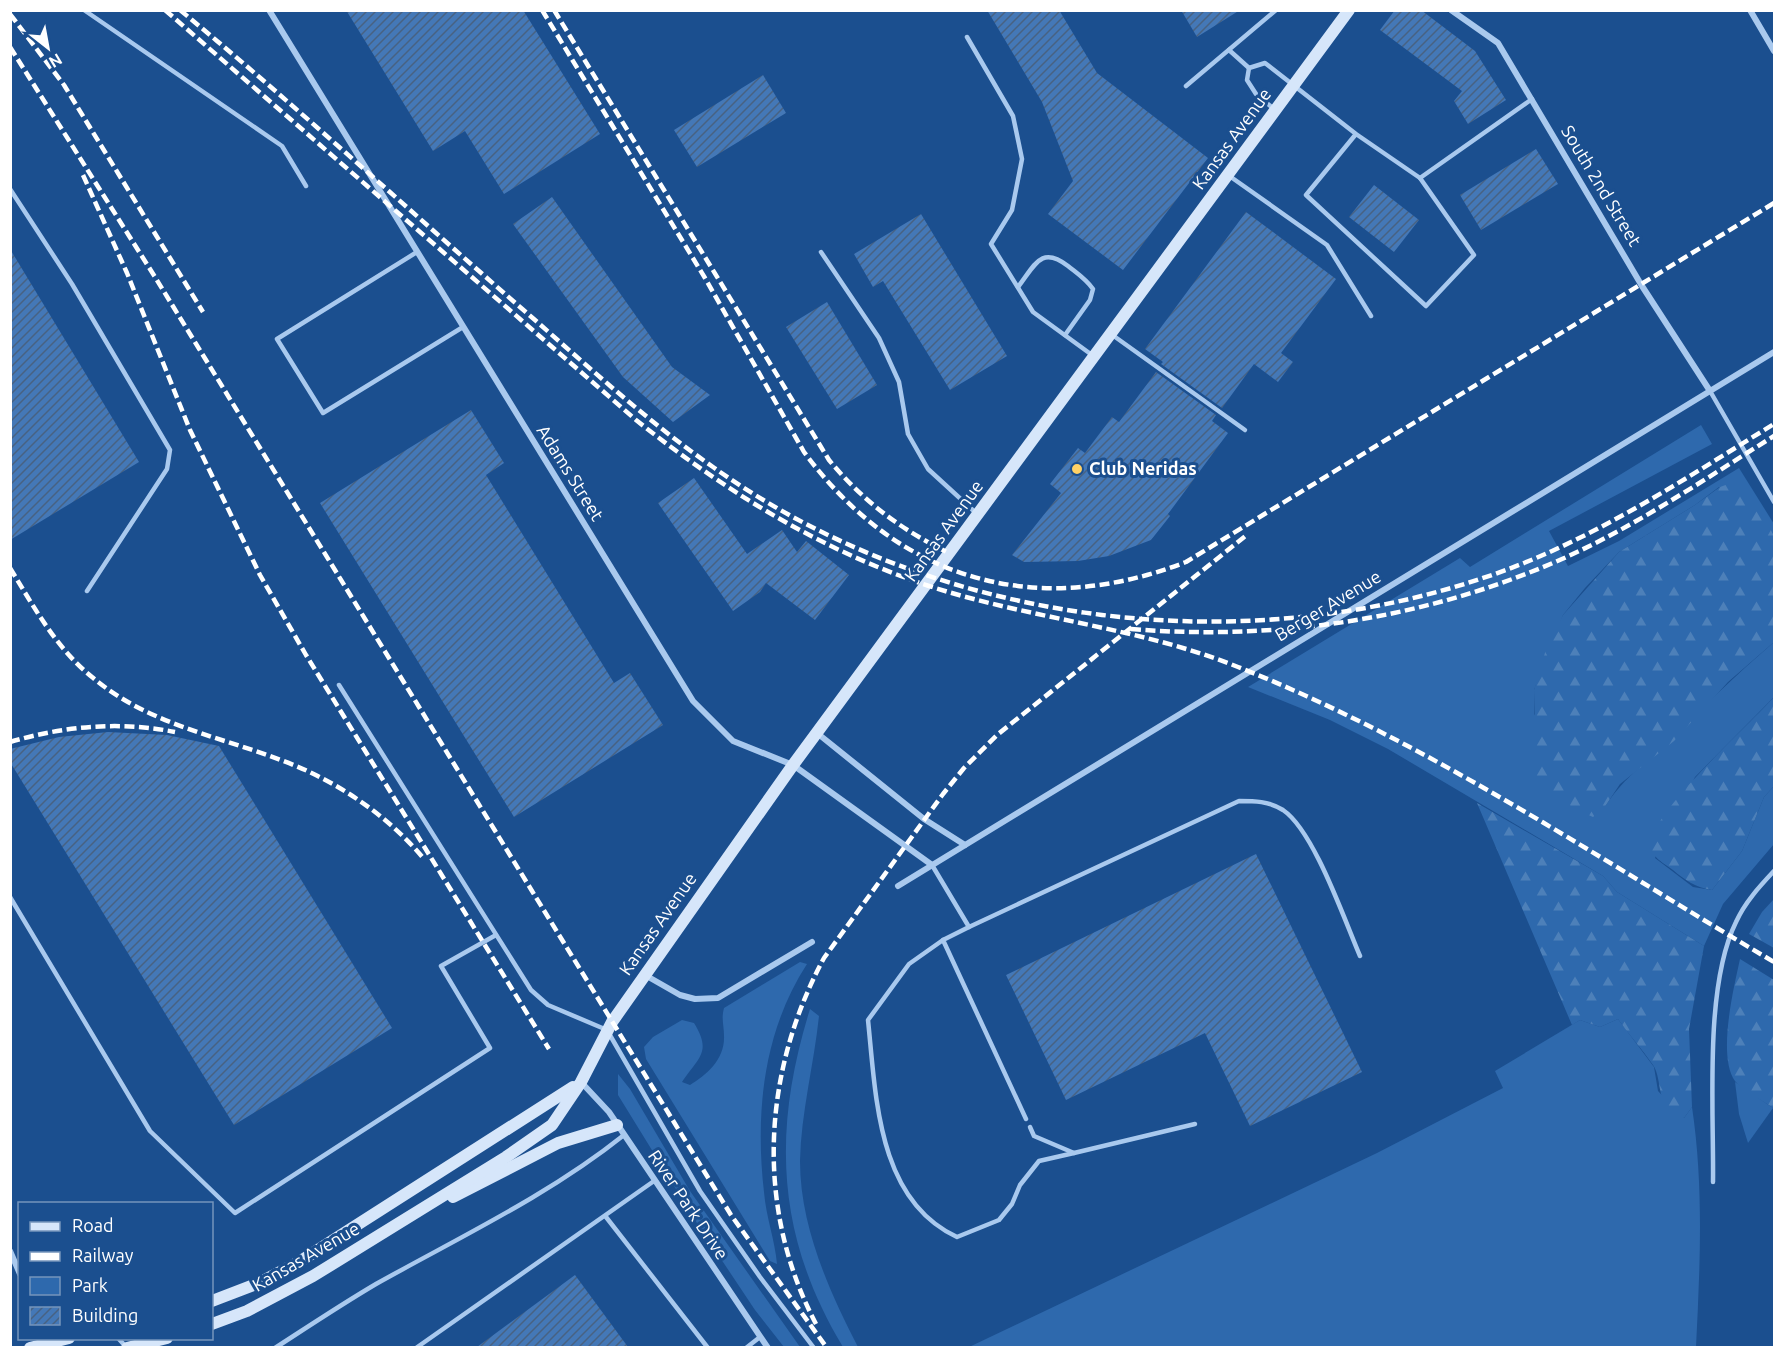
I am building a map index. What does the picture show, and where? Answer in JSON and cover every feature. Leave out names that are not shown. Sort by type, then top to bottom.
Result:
[{"type":"main road","name":"Kansas Avenue","points":[[213,1324],[247,1311],[313,1276],[506,1157],[552,1125],[581,1082],[607,1030],[644,974],[793,765],[1349,10]]},
{"type":"main road","name":"Kansas Avenue","points":[[213,1301],[260,1283],[299,1263],[581,1082]]},
{"type":"main road","points":[[418,1210],[484,1182],[558,1143],[621,1130]]},
{"type":"main road","points":[[30,1347],[60,1340]]},
{"type":"main road","points":[[127,1347],[158,1340]]},
{"type":"street","name":"Adams Street","points":[[269,10],[693,701],[733,741],[793,765],[932,865]]},
{"type":"street","name":"South 2nd Street","points":[[1451,10],[1498,43],[1642,285],[1710,391]]},
{"type":"street","points":[[1750,10],[1774,51]]},
{"type":"street","name":"Berger Avenue","points":[[898,886],[1774,352]]},
{"type":"street","points":[[817,733],[924,819],[965,845]]},
{"type":"street","points":[[644,974],[681,995],[695,999],[718,998],[812,942]]},
{"type":"street","name":"River Park Drive","points":[[581,1082],[621,1130],[768,1347]]},
{"type":"street","points":[[10,1251],[18,1269]]},
{"type":"lane","points":[[84,10],[282,146],[306,186]]},
{"type":"lane","points":[[1186,86],[1276,10]]},
{"type":"lane","points":[[967,37],[1013,116],[1022,159],[1012,210],[991,244],[1034,312],[1095,356]]},
{"type":"lane","points":[[1230,50],[1249,68]]},
{"type":"lane","points":[[1249,68],[1264,63],[1356,134],[1420,178],[1474,255],[1426,306],[1306,195],[1356,134]]},
{"type":"lane","points":[[1249,68],[1247,80],[1256,94],[1276,111]]},
{"type":"lane","points":[[1420,178],[1532,99]]},
{"type":"lane","points":[[1228,175],[1327,245],[1371,316]]},
{"type":"lane","points":[[10,189],[72,284],[170,450],[168,469],[87,591]]},
{"type":"lane","points":[[417,252],[277,339],[323,413],[463,327]]},
{"type":"lane","points":[[821,252],[879,338],[899,382],[908,434],[928,469],[978,515]]},
{"type":"lane","points":[[1018,287],[1040,260],[1048,255],[1056,257],[1088,281],[1093,289],[1090,300],[1065,335]]},
{"type":"lane","points":[[1111,334],[1245,430]]},
{"type":"lane","points":[[1710,391],[1774,502]]},
{"type":"lane","points":[[339,685],[531,990],[549,1005],[607,1030],[700,1191],[760,1277],[814,1347]]},
{"type":"lane","points":[[1195,1124],[1039,1161],[1020,1185],[1012,1204],[999,1220],[957,1237],[932,1224],[911,1203],[896,1173],[877,1110],[868,1020],[909,963],[943,940],[1239,801],[1262,801],[1283,810],[1310,842],[1360,956]]},
{"type":"lane","points":[[932,865],[969,927]]},
{"type":"lane","points":[[1713,1182],[1714,1026],[1724,955],[1735,922],[1752,894],[1774,871]]},
{"type":"lane","points":[[10,897],[150,1131],[235,1213],[490,1048],[441,966],[496,935]]},
{"type":"lane","points":[[943,940],[1026,1119]]},
{"type":"lane","points":[[1030,1127],[1034,1136],[1074,1153]]},
{"type":"lane","points":[[275,1347],[374,1285],[478,1229],[581,1167],[621,1130]]},
{"type":"lane","points":[[416,1347],[606,1217],[654,1181]]},
{"type":"lane","points":[[606,1217],[708,1347]]},
{"type":"lane","points":[[746,1347],[760,1337]]},
{"type":"green space","points":[[1701,425],[1712,444],[1549,531],[1568,566],[1619,541],[1739,468],[1774,524],[1774,536],[1719,487],[1695,505],[1619,552],[1563,615],[1534,690],[1534,714],[1606,805],[1631,775],[1774,642],[1774,697],[1695,777],[1655,858],[1693,887],[1712,890],[1742,851],[1764,797],[1774,786],[1774,844],[1723,904],[1704,946],[1617,892],[1603,876],[1388,749],[1330,720],[1248,687],[1460,558],[1470,567]]},
{"type":"green space","points":[[1734,482],[1747,486],[1774,536],[1774,642],[1728,682],[1674,741],[1620,784],[1606,805],[1593,817],[1562,800],[1536,778],[1534,690],[1547,646],[1563,615],[1619,552],[1720,487]]},
{"type":"green space","points":[[1774,697],[1774,786],[1764,797],[1742,851],[1712,890],[1706,889],[1682,877],[1662,862],[1655,856],[1651,843],[1656,829],[1684,790]]},
{"type":"green space","points":[[1477,803],[1603,876],[1617,892],[1704,946],[1689,1029],[1692,1107],[1684,1118],[1674,1114],[1663,1101],[1653,1065],[1618,1019],[1600,1027],[1580,1020],[1572,1025]]},
{"type":"green space","points":[[1774,899],[1774,948],[1749,934],[1762,912]]},
{"type":"green space","points":[[1740,959],[1774,980],[1773,1108],[1739,1085],[1730,1070],[1727,1039]]},
{"type":"green space","points":[[800,962],[807,964],[780,1017],[772,1045],[762,1103],[761,1162],[777,1264],[770,1261],[646,1059],[644,1047],[653,1037],[682,1020],[694,1023],[703,1048],[698,1060],[682,1082],[690,1085],[714,1065],[722,1052],[724,1008]]},
{"type":"green space","points":[[810,1009],[819,1016],[803,1125],[801,1185],[805,1210],[818,1257],[858,1347],[843,1347],[821,1306],[804,1265],[793,1223],[787,1182],[786,1140],[790,1098],[798,1054]]},
{"type":"green space","points":[[1618,1019],[1654,1067],[1658,1091],[1684,1118],[1692,1107],[1700,1197],[1696,1347],[967,1348],[1377,1153],[1503,1088],[1495,1071],[1580,1020],[1600,1027]]},
{"type":"green space","points":[[618,1074],[630,1089],[690,1191],[800,1347],[784,1347],[755,1310],[695,1220],[618,1095]]},
{"type":"green space","points":[[1735,1082],[1773,1108],[1748,1143],[1739,1114]]},
{"type":"building","points":[[346,10],[523,10],[600,134],[504,194],[465,131],[433,151]]},
{"type":"building","points":[[987,10],[1059,10],[1097,73],[1208,158],[1123,270],[1048,214],[1073,181],[1042,102]]},
{"type":"building","points":[[1181,10],[1240,10],[1197,37]]},
{"type":"building","points":[[1395,10],[1421,10],[1475,51],[1506,100],[1468,124],[1454,101],[1462,91],[1380,30]]},
{"type":"building","points":[[763,75],[786,113],[697,167],[674,130]]},
{"type":"building","points":[[1536,149],[1558,184],[1481,230],[1460,195]]},
{"type":"building","points":[[1374,185],[1419,220],[1394,252],[1349,217]]},
{"type":"building","points":[[552,197],[672,367],[710,395],[673,422],[623,377],[513,224]]},
{"type":"building","points":[[1246,212],[1336,279],[1281,353],[1293,362],[1278,382],[1254,364],[1222,408],[1161,364],[1163,362],[1145,349]]},
{"type":"building","points":[[921,214],[1007,356],[950,390],[883,281],[873,287],[854,254]]},
{"type":"building","points":[[10,249],[139,462],[10,540]]},
{"type":"building","points":[[827,302],[877,385],[837,409],[786,327]]},
{"type":"building","points":[[1156,372],[1216,415],[1212,421],[1228,433],[1168,514],[1170,516],[1151,540],[1109,556],[1078,561],[1024,562],[1012,555],[1061,493],[1050,484],[1078,448],[1085,453],[1112,417],[1119,422]]},
{"type":"building","points":[[471,410],[504,463],[486,475],[614,683],[630,673],[663,725],[514,817],[320,503]]},
{"type":"building","points":[[694,478],[747,554],[782,530],[797,552],[806,541],[849,575],[815,620],[766,583],[760,592],[733,611],[658,503]]},
{"type":"building","points":[[108,732],[167,735],[219,746],[392,1028],[234,1125],[10,762],[10,749],[59,737]]},
{"type":"building","points":[[1256,854],[1362,1072],[1250,1126],[1205,1033],[1066,1100],[1006,975]]},
{"type":"building","points":[[575,1275],[628,1347],[477,1347]]},
{"type":"railway","points":[[165,10],[636,420],[704,471],[775,516],[850,555],[929,586],[1006,607],[1123,632],[1200,653],[1308,697],[1377,730],[1512,804],[1774,962]]},
{"type":"railway","points":[[180,10],[270,86],[622,396],[713,467],[803,522],[900,566],[1002,597],[1107,616],[1213,622],[1320,615],[1424,595],[1524,563],[1557,549],[1621,516],[1774,424]]},
{"type":"railway","points":[[542,10],[705,278],[804,452],[842,496],[883,532],[927,559],[974,577],[1024,587],[1076,587],[1130,579],[1186,562],[1774,203]]},
{"type":"railway","points":[[554,10],[829,460],[855,489],[884,513],[915,535],[949,553]]},
{"type":"railway","points":[[10,14],[64,85],[203,312]]},
{"type":"railway","points":[[10,47],[155,277],[731,1215],[827,1348]]},
{"type":"railway","points":[[83,175],[127,273],[190,430],[260,575],[306,655],[549,1049]]},
{"type":"railway","points":[[1131,629],[1241,632],[1296,628],[1405,611],[1458,597],[1510,580],[1590,546],[1670,501],[1774,436]]},
{"type":"railway","points":[[816,1324],[796,1280],[783,1234],[775,1188],[774,1141],[778,1094],[788,1047],[803,1002],[824,958],[964,768],[997,735],[1248,534]]},
{"type":"railway","points":[[10,568],[37,612],[67,653],[79,666],[115,694],[164,719],[270,756],[332,783],[382,817],[424,859]]},
{"type":"railway","points":[[10,742],[51,732],[92,727],[134,727],[175,732]]},
{"type":"place","name":"Club Neridas","points":[[1077,469]]}]
